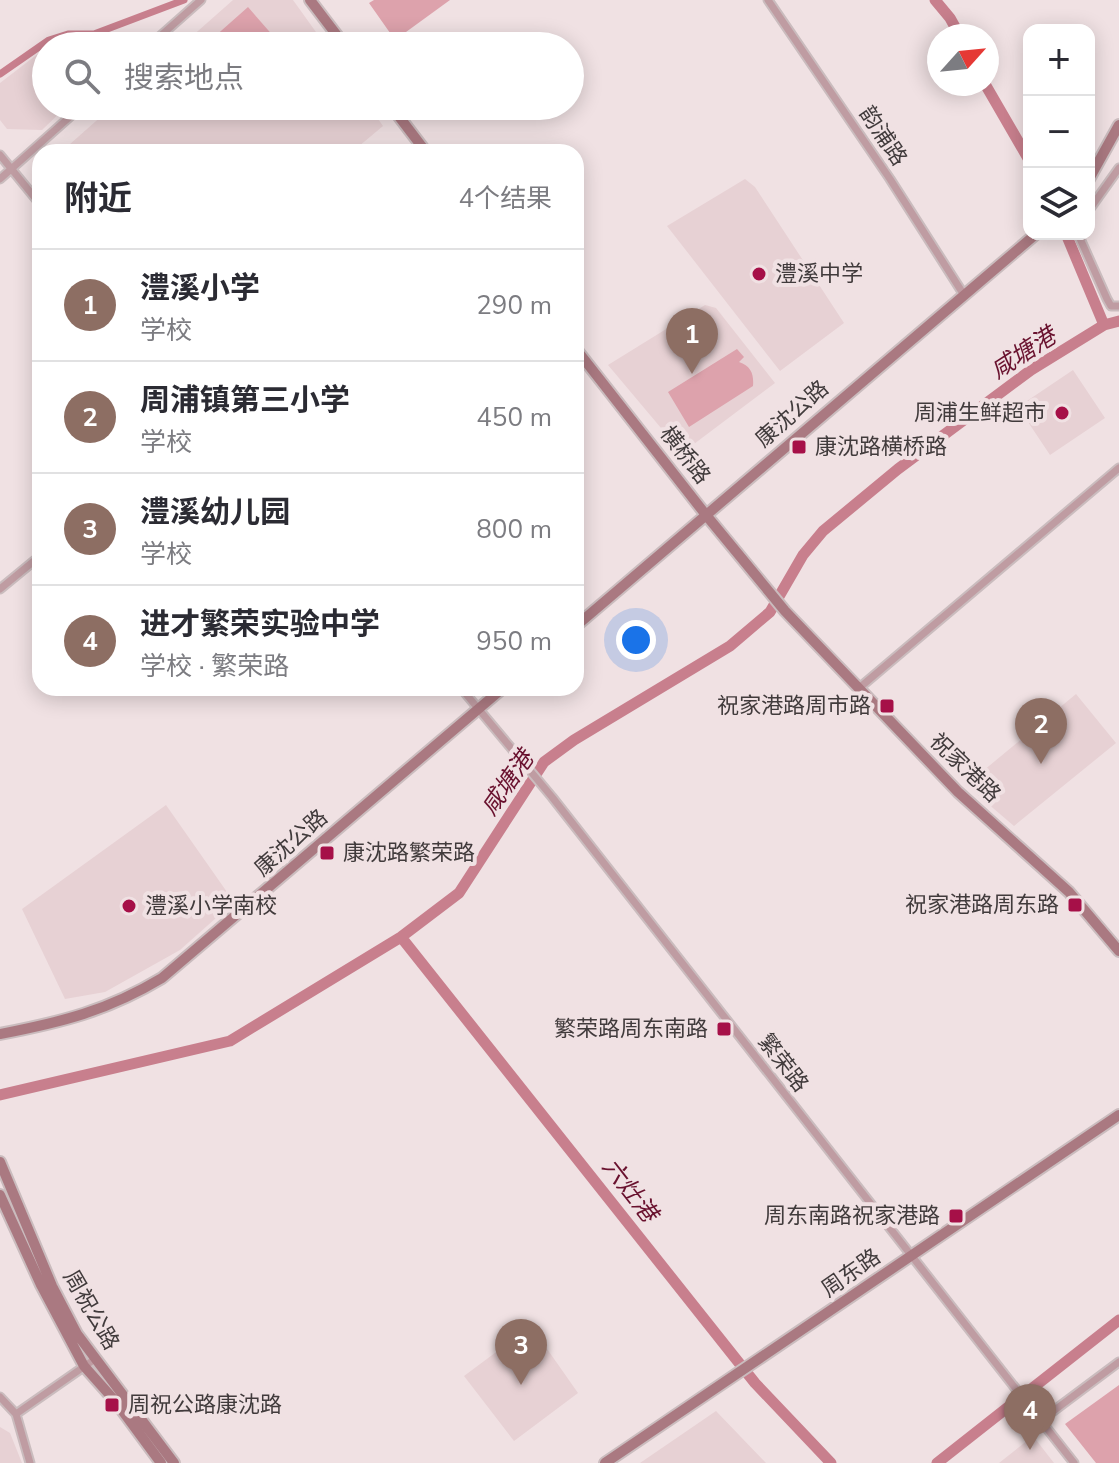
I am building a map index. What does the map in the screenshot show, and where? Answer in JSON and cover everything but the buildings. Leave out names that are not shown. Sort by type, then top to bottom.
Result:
[{"type":"street","points":[[165,32],[201,0]]},
{"type":"street","points":[[310,0],[334,32]]},
{"type":"street","name":"韵浦路","points":[[768,0],[890,179],[964,295]]},
{"type":"street","points":[[39,144],[66,120]]},
{"type":"street","points":[[402,120],[420,144]]},
{"type":"street","points":[[1095,168],[1119,125]]},
{"type":"street","points":[[0,179],[32,150]]},
{"type":"street","points":[[0,155],[32,194]]},
{"type":"street","points":[[1095,202],[1119,168]]},
{"type":"street","name":"康沈公路","points":[[584,619],[1029,240]]},
{"type":"street","points":[[1081,240],[1111,306],[1119,306]]},
{"type":"street","name":"横桥路","points":[[584,359],[785,611]]},
{"type":"street","points":[[858,689],[1119,468]]},
{"type":"street","points":[[0,589],[32,563]]},
{"type":"street","name":"祝家港路","points":[[785,611],[958,792],[1069,892],[1119,951]]},
{"type":"street","name":"繁荣路","points":[[468,696],[549,794],[1074,1463]]},
{"type":"street","name":"康沈公路","points":[[0,1034],[57,1023],[108,1007],[162,978],[493,696]]},
{"type":"street","name":"周东路","points":[[605,1463],[1119,1115]]},
{"type":"street","name":"周祝公路","points":[[0,1162],[52,1286],[77,1334],[174,1463]]},
{"type":"street","name":"周祝公路","points":[[0,1195],[41,1285],[84,1366],[116,1402],[161,1463]]},
{"type":"street","points":[[16,1414],[95,1359]]},
{"type":"street","points":[[1040,1421],[1119,1362]]},
{"type":"street","points":[[0,1397],[16,1414],[30,1463]]},
{"type":"shaded area","points":[[233,0],[293,0],[316,32],[197,32]]},
{"type":"shaded area","points":[[374,0],[450,0],[406,32],[389,32],[369,3]]},
{"type":"shaded area","points":[[248,7],[270,32],[220,32]]},
{"type":"shaded area","points":[[32,58],[32,120],[52,120],[42,130],[7,129],[0,120],[0,83]]},
{"type":"shaded area","points":[[97,120],[379,120],[383,126],[362,144],[70,144]]},
{"type":"shaded area","name":"澧溪中学","points":[[745,179],[755,187],[844,323],[780,371],[667,226]]},
{"type":"shaded area","points":[[705,305],[716,308],[775,383],[682,453],[608,365]]},
{"type":"shaded area","points":[[737,349],[744,357],[739,362],[751,371],[753,386],[689,427],[668,392]]},
{"type":"shaded area","name":"周浦生鲜超市","points":[[1073,370],[1105,418],[1050,455],[1018,407]]},
{"type":"shaded area","points":[[1076,694],[1116,743],[1014,826],[966,785]]},
{"type":"shaded area","name":"澧溪小学南校","points":[[166,805],[234,902],[180,950],[105,992],[65,999],[22,909]]},
{"type":"shaded area","points":[[531,1326],[578,1393],[514,1441],[464,1376]]},
{"type":"shaded area","points":[[1119,1385],[1119,1463],[1096,1463],[1065,1424]]},
{"type":"shaded area","points":[[716,1411],[766,1463],[640,1463]]},
{"type":"shaded area","points":[[0,1427],[10,1433],[22,1463],[0,1463]]},
{"type":"shaded area","points":[[1033,1436],[1054,1463],[999,1463]]},
{"type":"waterway","points":[[99,32],[184,0]]},
{"type":"waterway","points":[[935,0],[953,24]]},
{"type":"waterway","points":[[0,74],[32,52]]},
{"type":"waterway","points":[[992,96],[1023,150]]},
{"type":"waterway","points":[[1069,240],[1104,325]]},
{"type":"waterway","name":"咸塘港","points":[[0,1095],[230,1041],[401,937],[459,893],[544,762],[574,740],[730,646],[770,612],[803,555],[823,531],[898,469],[1031,370],[1104,325],[1119,321]]},
{"type":"waterway","name":"六灶港","points":[[401,937],[755,1383],[831,1463]]},
{"type":"waterway","points":[[937,1463],[1119,1320]]},
{"type":"place","name":"澧溪中学","points":[[759,274]]},
{"type":"place","name":"澧溪小学","points":[[692,374]]},
{"type":"place","name":"周浦生鲜超市","points":[[1062,413]]},
{"type":"place","name":"康沈路横桥路","points":[[799,447]]},
{"type":"place","name":"祝家港路周市路","points":[[887,706]]},
{"type":"place","name":"周浦镇第三小学","points":[[1041,764]]},
{"type":"place","name":"康沈路繁荣路","points":[[327,853]]},
{"type":"place","name":"祝家港路周东路","points":[[1075,905]]},
{"type":"place","name":"澧溪小学南校","points":[[129,906]]},
{"type":"place","name":"繁荣路周东南路","points":[[724,1029]]},
{"type":"place","name":"周东南路祝家港路","points":[[956,1216]]},
{"type":"place","name":"澧溪幼儿园","points":[[521,1385]]},
{"type":"place","name":"周祝公路康沈路","points":[[112,1405]]},
{"type":"place","name":"进才繁荣实验中学","points":[[1030,1450]]}]
